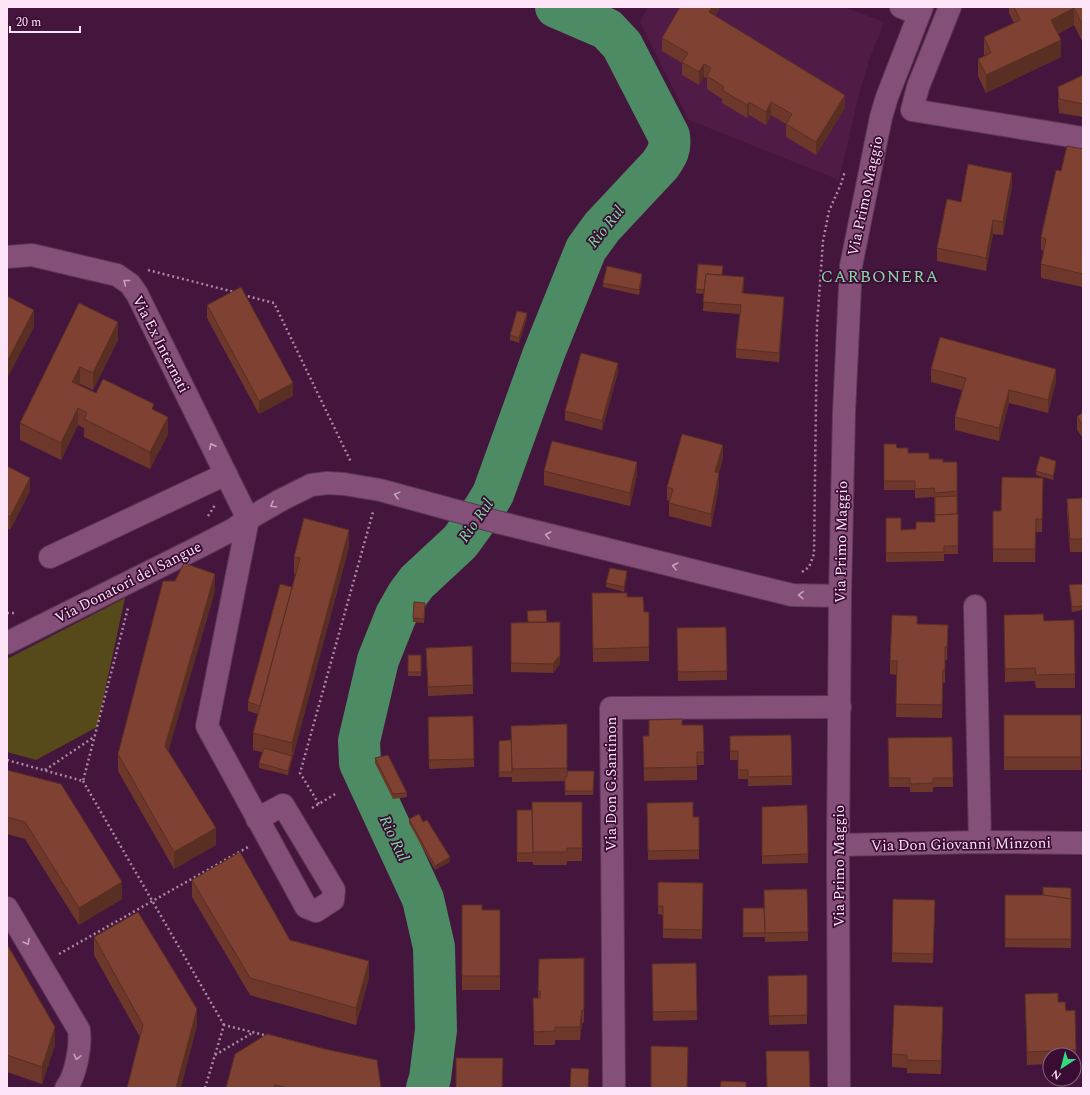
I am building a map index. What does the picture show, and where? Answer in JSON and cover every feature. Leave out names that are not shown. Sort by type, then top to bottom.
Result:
[{"type":"street","points":[[950,7],[918,87],[912,110],[1083,138]]},
{"type":"street","name":"Via Primo Maggio","points":[[839,1088],[838,862],[840,596],[844,412],[850,266],[881,117],[914,9]]},
{"type":"street","name":"Via Ex Internati","points":[[7,257],[32,255],[117,275],[137,294],[248,519]]},
{"type":"street","points":[[50,557],[226,474]]},
{"type":"street","name":"Via Donatori del Sangue","points":[[7,643],[228,532],[281,500],[311,485],[327,483],[344,484],[380,490],[497,522],[792,595],[840,596]]},
{"type":"street","points":[[248,519],[207,726],[262,828],[306,907],[316,911],[333,900],[334,890],[284,805],[262,828]]},
{"type":"street","points":[[976,606],[980,842]]},
{"type":"street","name":"Via Don G.Santinon","points":[[614,1088],[611,708],[840,707]]},
{"type":"street","name":"Via Don Giovanni Minzoni","points":[[839,845],[980,842],[1083,843]]},
{"type":"street","points":[[7,908],[79,1030],[81,1040],[73,1075],[66,1088]]},
{"type":"path","points":[[125,281],[136,267],[274,303],[351,462]]},
{"type":"path","points":[[318,804],[300,773],[380,490]]},
{"type":"path","points":[[83,781],[136,579]]},
{"type":"path","points":[[45,770],[95,737]]},
{"type":"path","points":[[7,760],[83,781],[224,1025],[269,1036]]},
{"type":"path","points":[[292,820],[337,793]]},
{"type":"path","points":[[40,964],[152,901],[262,828]]},
{"type":"path","points":[[205,1088],[224,1025]]},
{"type":"path","points":[[215,1055],[254,1032]]},
{"type":"shaded area","points":[[648,7],[844,7],[884,22],[870,58],[859,94],[839,180],[689,120],[640,22]]},
{"type":"shaded area","points":[[125,598],[97,727],[36,760],[7,752],[7,659]]},
{"type":"building","points":[[680,7],[712,7],[709,12],[845,95],[816,142],[786,124],[792,114],[771,102],[766,112],[749,102],[747,105],[722,90],[724,87],[707,76],[711,68],[704,64],[699,72],[682,62],[688,53],[662,38]]},
{"type":"building","points":[[1014,7],[1083,7],[1083,26],[1074,8],[1051,20],[1061,40],[986,75],[978,59],[991,53],[984,37],[1020,20]]},
{"type":"building","points":[[1083,75],[1083,104],[1059,99],[1058,87]]},
{"type":"building","points":[[1067,146],[1083,149],[1083,274],[1041,264],[1046,239],[1041,237],[1056,170],[1061,171]]},
{"type":"building","points":[[968,164],[1012,173],[1003,222],[993,220],[986,258],[937,248],[947,199],[961,202]]},
{"type":"building","points":[[698,264],[723,266],[722,275],[706,274],[704,290],[696,289]]},
{"type":"building","points":[[607,266],[642,274],[639,290],[603,283]]},
{"type":"building","points":[[706,274],[744,277],[742,293],[784,297],[779,353],[736,349],[741,305],[703,302]]},
{"type":"building","points":[[241,287],[293,383],[259,401],[207,305]]},
{"type":"building","points":[[7,296],[34,310],[7,362]]},
{"type":"building","points":[[79,303],[118,322],[93,373],[80,367],[72,382],[96,393],[103,379],[154,404],[152,409],[168,417],[150,452],[84,419],[87,413],[78,408],[61,443],[20,423]]},
{"type":"building","points":[[517,311],[527,313],[519,338],[510,335]]},
{"type":"building","points":[[940,337],[1056,369],[1048,400],[1009,390],[999,428],[955,417],[966,378],[931,369]]},
{"type":"building","points":[[581,353],[618,363],[602,421],[565,411]]},
{"type":"building","points":[[1083,412],[1083,425],[1077,417]]},
{"type":"building","points":[[682,434],[723,445],[715,472],[719,473],[711,514],[669,503],[673,489],[667,487]]},
{"type":"building","points":[[552,441],[637,462],[630,493],[544,471]]},
{"type":"building","points":[[884,444],[896,444],[897,448],[908,448],[908,453],[929,453],[929,459],[943,459],[943,462],[957,462],[957,491],[935,493],[934,488],[915,489],[915,481],[884,481]]},
{"type":"building","points":[[1040,456],[1056,461],[1053,476],[1036,471]]},
{"type":"building","points":[[7,466],[30,478],[10,517],[7,515]]},
{"type":"building","points":[[1002,477],[1043,478],[1042,519],[1036,519],[1035,549],[993,549],[993,511],[1001,511]]},
{"type":"building","points":[[957,496],[957,514],[935,515],[935,497]]},
{"type":"building","points":[[1083,498],[1083,539],[1070,539],[1067,499]]},
{"type":"building","points":[[958,514],[958,546],[944,546],[944,552],[886,553],[886,518],[901,518],[901,530],[916,529],[916,522],[935,522],[935,515]]},
{"type":"building","points":[[304,518],[349,530],[292,743],[253,733],[300,558],[294,557]]},
{"type":"building","points":[[184,563],[215,574],[165,746],[216,828],[174,852],[118,754],[163,581],[175,581]]},
{"type":"building","points":[[610,568],[627,571],[624,587],[606,583]]},
{"type":"building","points":[[280,584],[292,587],[260,706],[248,702]]},
{"type":"building","points":[[1083,584],[1083,606],[1072,607],[1069,585]]},
{"type":"building","points":[[592,593],[627,593],[627,597],[643,597],[644,612],[649,612],[649,647],[593,649]]},
{"type":"building","points":[[414,602],[425,603],[424,619],[413,618]]},
{"type":"building","points":[[546,610],[547,622],[528,622],[527,611]]},
{"type":"building","points":[[1043,614],[1044,621],[1074,620],[1075,674],[1036,675],[1035,668],[1005,669],[1004,615]]},
{"type":"building","points":[[892,615],[917,616],[917,624],[948,625],[947,647],[945,647],[945,670],[943,670],[942,705],[896,704],[897,661],[890,661]]},
{"type":"building","points":[[560,622],[560,655],[553,664],[511,663],[511,623]]},
{"type":"building","points":[[726,627],[727,671],[678,672],[677,628]]},
{"type":"building","points":[[472,646],[473,685],[428,687],[426,648]]},
{"type":"building","points":[[408,655],[421,655],[421,672],[408,672]]},
{"type":"building","points":[[1004,715],[1081,715],[1081,757],[1004,757]]},
{"type":"building","points":[[473,716],[474,759],[429,760],[428,717]]},
{"type":"building","points":[[682,719],[682,725],[703,725],[704,752],[697,752],[697,767],[644,768],[643,736],[649,736],[649,720]]},
{"type":"building","points":[[567,724],[567,768],[512,769],[511,726]]},
{"type":"building","points":[[791,735],[792,776],[748,777],[748,770],[738,770],[738,751],[730,751],[730,736]]},
{"type":"building","points":[[952,737],[953,778],[933,778],[933,783],[910,784],[910,778],[889,778],[888,738]]},
{"type":"building","points":[[511,740],[512,772],[499,772],[499,741]]},
{"type":"building","points":[[264,748],[292,756],[288,771],[259,763]]},
{"type":"building","points":[[388,755],[407,793],[393,794],[375,758]]},
{"type":"building","points":[[7,770],[61,784],[122,882],[79,908],[25,822],[7,817]]},
{"type":"building","points":[[567,771],[594,771],[593,791],[565,791],[565,777],[567,777]]},
{"type":"building","points":[[532,802],[582,802],[582,848],[567,848],[567,852],[533,852]]},
{"type":"building","points":[[693,802],[693,817],[699,817],[699,850],[648,851],[647,803]]},
{"type":"building","points":[[807,805],[808,854],[762,856],[762,807]]},
{"type":"building","points":[[517,810],[532,810],[533,853],[517,853]]},
{"type":"building","points":[[419,814],[423,822],[427,820],[450,857],[435,866],[409,819]]},
{"type":"building","points":[[240,852],[290,940],[369,961],[356,1008],[250,978],[192,880]]},
{"type":"building","points":[[658,882],[703,883],[702,930],[663,929],[663,906],[658,906]]},
{"type":"building","points":[[1043,887],[1071,888],[1071,899],[1043,895]]},
{"type":"building","points":[[807,889],[808,932],[765,933],[764,890]]},
{"type":"building","points":[[1005,895],[1043,895],[1071,899],[1071,939],[1005,939]]},
{"type":"building","points":[[893,899],[935,900],[933,954],[892,953]]},
{"type":"building","points":[[462,905],[482,905],[482,910],[500,910],[500,976],[462,976]]},
{"type":"building","points":[[743,908],[764,908],[765,933],[743,933]]},
{"type":"building","points":[[138,912],[197,1009],[176,1088],[127,1088],[143,1025],[94,937]]},
{"type":"building","points":[[7,944],[55,1027],[42,1067],[7,1055]]},
{"type":"building","points":[[584,958],[584,1009],[582,1010],[580,1027],[555,1027],[555,1031],[534,1032],[533,998],[540,998],[540,991],[538,991],[539,959]]},
{"type":"building","points":[[696,963],[697,1011],[653,1012],[652,964]]},
{"type":"building","points":[[807,975],[807,1015],[769,1016],[768,976]]},
{"type":"building","points":[[1058,993],[1058,1002],[1065,1002],[1066,1011],[1075,1010],[1076,1047],[1042,1047],[1042,1051],[1027,1052],[1025,994]]},
{"type":"building","points":[[894,1005],[943,1007],[941,1061],[907,1060],[907,1055],[892,1054]]},
{"type":"building","points":[[267,1034],[325,1049],[377,1060],[381,1088],[290,1088],[275,1085],[274,1088],[226,1088],[235,1054]]},
{"type":"building","points":[[651,1046],[688,1047],[687,1088],[651,1088]]},
{"type":"building","points":[[766,1051],[809,1051],[810,1088],[767,1088]]},
{"type":"building","points":[[456,1058],[503,1058],[502,1088],[456,1088]]},
{"type":"building","points":[[571,1068],[589,1069],[588,1088],[570,1088]]},
{"type":"building","points":[[721,1081],[746,1082],[746,1088],[720,1088]]},
{"type":"waterway","name":"Rio Rul","points":[[427,1088],[430,1078],[436,1030],[434,947],[423,899],[360,763],[359,741],[378,660],[396,615],[408,594],[417,582],[460,542],[493,494],[544,353],[586,249],[602,227],[660,165],[669,148],[669,136],[622,45],[607,29],[556,7]]},
{"type":"district","name":"CARBONERA","points":[[880,276]]}]
